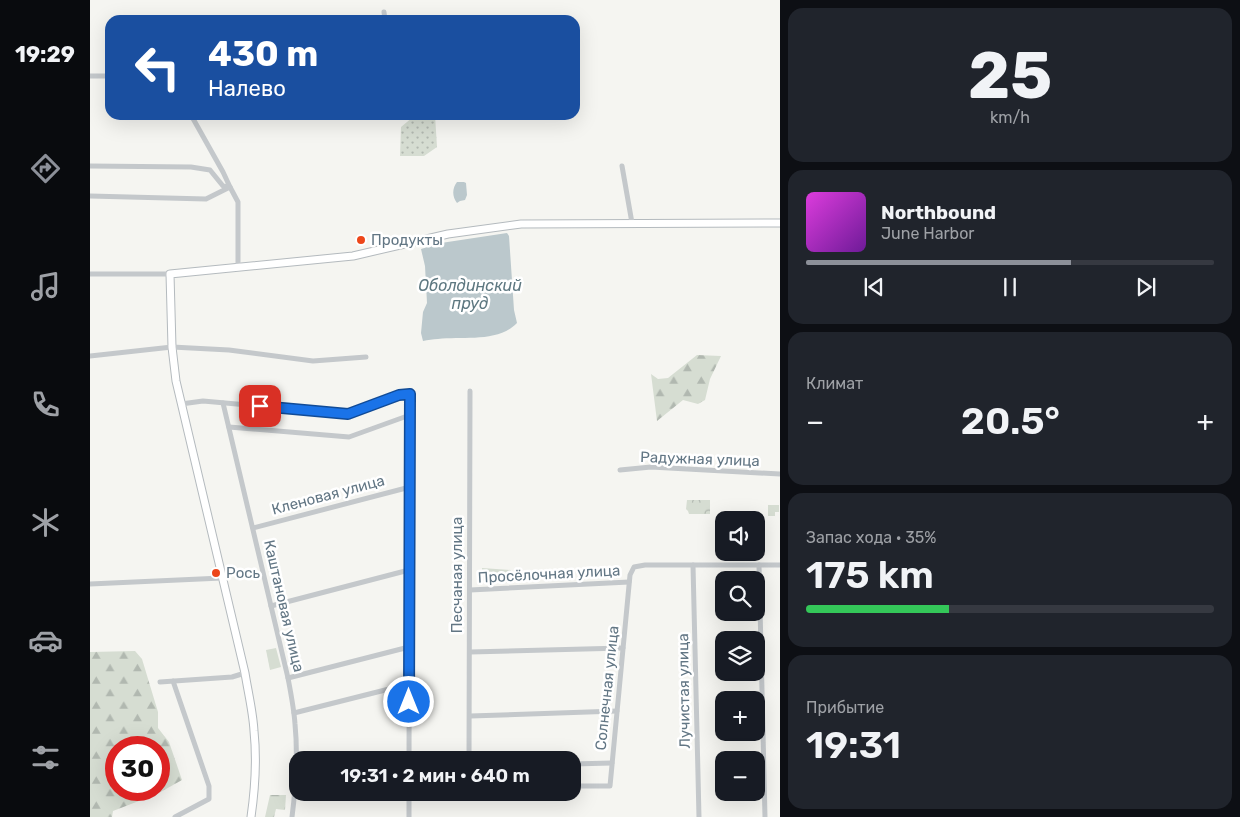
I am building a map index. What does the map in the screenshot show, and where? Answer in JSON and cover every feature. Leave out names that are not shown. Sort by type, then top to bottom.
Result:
[{"type":"street","points":[[90,76],[105,76]]},
{"type":"street","points":[[194,120],[238,202],[238,268]]},
{"type":"street","points":[[90,166],[210,170],[223,186],[230,187]]},
{"type":"street","points":[[622,166],[632,223]]},
{"type":"street","points":[[90,196],[206,199],[230,187]]},
{"type":"street","points":[[90,274],[170,274],[353,256],[448,234],[521,224],[780,223]]},
{"type":"street","points":[[170,274],[172,347],[176,380],[245,673],[254,731],[255,775],[251,817]]},
{"type":"street","points":[[90,356],[172,347],[229,350],[313,361],[366,357]]},
{"type":"street","name":"Песчаная улица","points":[[469,751],[470,391]]},
{"type":"street","points":[[181,404],[202,401],[348,414],[399,395],[410,394],[409,751]]},
{"type":"street","name":"Каштановая улица","points":[[223,403],[288,678],[294,713],[296,751]]},
{"type":"street","points":[[229,427],[349,437],[410,416]]},
{"type":"street","name":"Радужная улица","points":[[620,470],[652,467],[780,474]]},
{"type":"street","name":"Кленовая улица","points":[[252,528],[410,487]]},
{"type":"street","points":[[629,582],[634,567],[645,565],[780,565]]},
{"type":"street","name":"Лучистая улица","points":[[693,565],[699,817]]},
{"type":"street","points":[[759,565],[765,817]]},
{"type":"street","points":[[271,606],[409,570]]},
{"type":"street","points":[[90,584],[222,578]]},
{"type":"street","name":"Просёлочная улица","points":[[470,590],[629,582]]},
{"type":"street","name":"Солнечная улица","points":[[581,786],[610,786],[629,582]]},
{"type":"street","points":[[288,678],[409,646]]},
{"type":"street","points":[[470,652],[623,648]]},
{"type":"street","points":[[160,682],[232,677],[245,673]]},
{"type":"street","points":[[173,681],[209,786],[209,799],[175,817]]},
{"type":"street","points":[[294,713],[409,684]]},
{"type":"street","points":[[470,716],[617,711]]},
{"type":"street","points":[[581,764],[612,763]]},
{"type":"street","name":"Каштановая улица","points":[[292,817],[294,801]]},
{"type":"street","points":[[409,801],[409,817]]},
{"type":"green space","points":[[409,120],[435,120],[437,147],[424,156],[400,156],[401,127]]},
{"type":"green space","points":[[697,355],[721,356],[710,379],[705,400],[698,404],[683,400],[657,421],[651,374],[658,379],[668,378]]},
{"type":"green space","points":[[687,500],[710,500],[710,514],[689,514],[686,509]]},
{"type":"green space","points":[[768,505],[779,505],[779,512],[775,512],[775,516],[768,516]]},
{"type":"green space","points":[[482,568],[511,570],[510,583],[482,581]]},
{"type":"green space","points":[[276,648],[281,667],[270,670],[266,650]]},
{"type":"green space","points":[[135,651],[142,659],[158,712],[158,728],[164,736],[105,736],[105,801],[139,801],[113,811],[112,817],[90,817],[90,652]]},
{"type":"green space","points":[[170,745],[182,780],[170,787]]},
{"type":"green space","points":[[270,795],[286,795],[285,810],[276,809],[274,817],[265,817]]},
{"type":"water","points":[[457,182],[466,183],[467,195],[465,200],[457,203],[453,192]]},
{"type":"water","name":"Оболдинский пруд","points":[[507,233],[509,236],[514,310],[517,323],[500,334],[490,336],[423,341],[421,333],[423,312],[427,303],[425,266],[421,249],[441,243]]},
{"type":"place","name":"Продукты","points":[[361,240]]},
{"type":"place","name":"Рось","points":[[216,573]]},
{"type":"route","points":[[260,406],[348,414],[399,395],[410,394],[409,702]]}]
